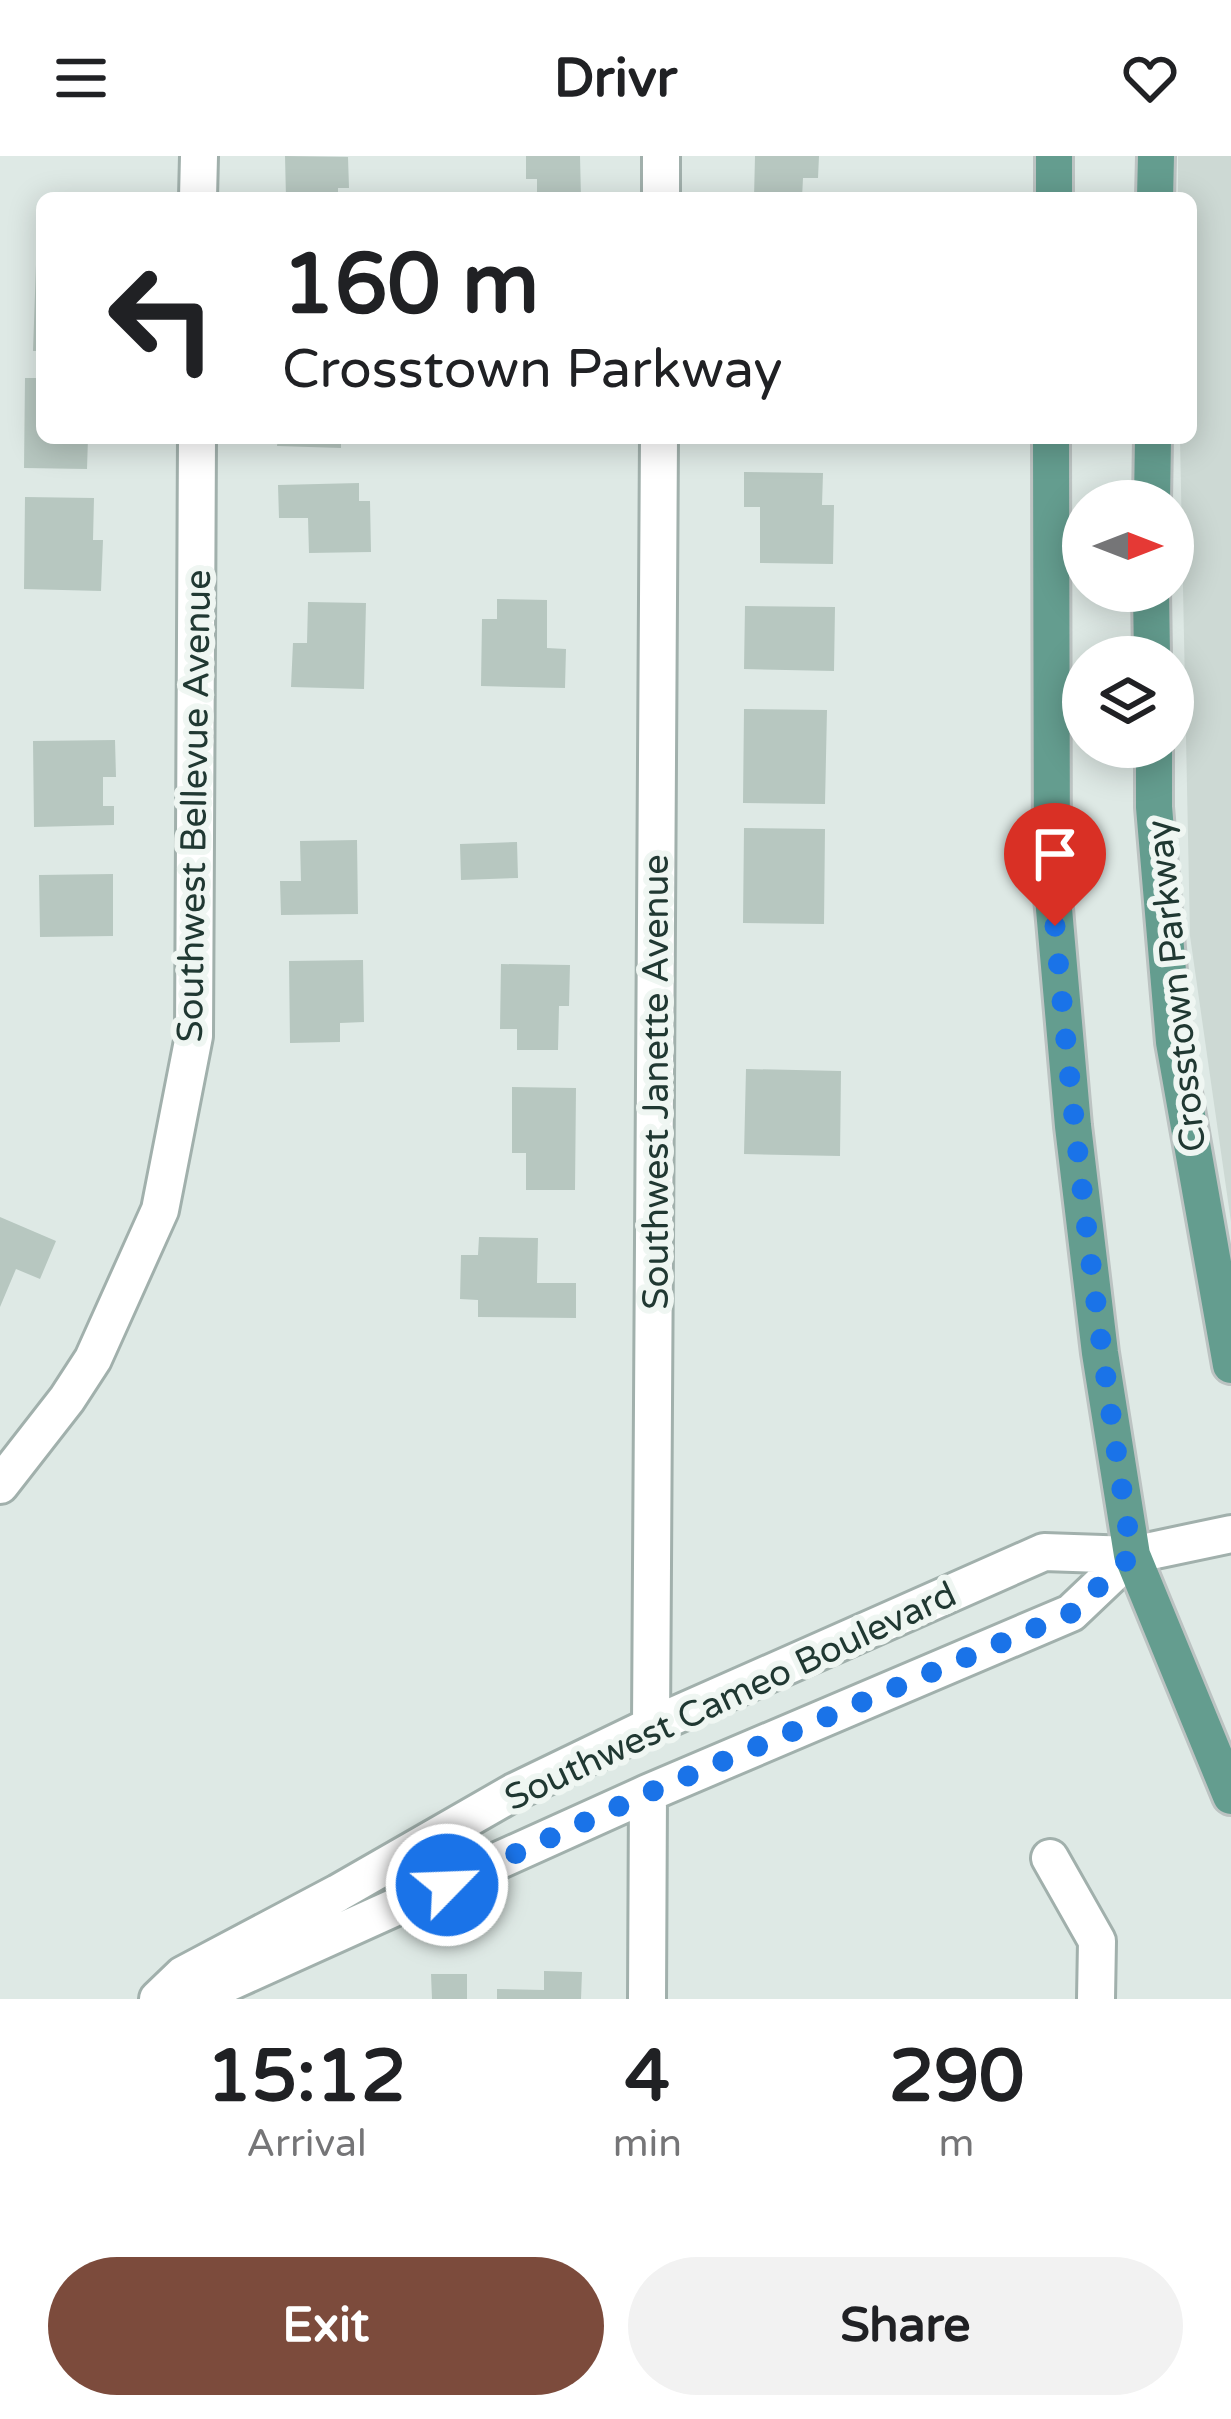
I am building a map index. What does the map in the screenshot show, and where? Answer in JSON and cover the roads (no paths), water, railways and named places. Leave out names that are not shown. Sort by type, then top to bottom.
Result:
[{"type":"main road","points":[[1054,156],[1054,192]]},
{"type":"main road","points":[[1156,156],[1156,192]]},
{"type":"main road","points":[[1052,444],[1052,886],[1073,1126],[1100,1353],[1132,1555],[1231,1796]]},
{"type":"main road","points":[[1152,480],[1153,444]]},
{"type":"main road","name":"Crosstown Parkway","points":[[1154,768],[1174,1042],[1231,1366]]},
{"type":"street","points":[[199,156],[199,192]]},
{"type":"street","points":[[661,156],[661,192]]},
{"type":"street","name":"Southwest Bellevue Avenue","points":[[0,1485],[93,1359],[160,1210],[194,1036],[197,444]]},
{"type":"street","name":"Southwest Janette Avenue","points":[[651,1726],[659,444]]},
{"type":"street","name":"Southwest Cameo Boulevard","points":[[158,1999],[183,1975],[514,1792],[651,1726],[1044,1552],[1132,1555],[1231,1534]]},
{"type":"street","name":"Southwest Cameo Boulevard","points":[[192,1999],[648,1793],[1071,1613],[1132,1555]]},
{"type":"street","points":[[647,1999],[648,1793]]},
{"type":"street","points":[[1050,1858],[1097,1941],[1096,1999]]}]
